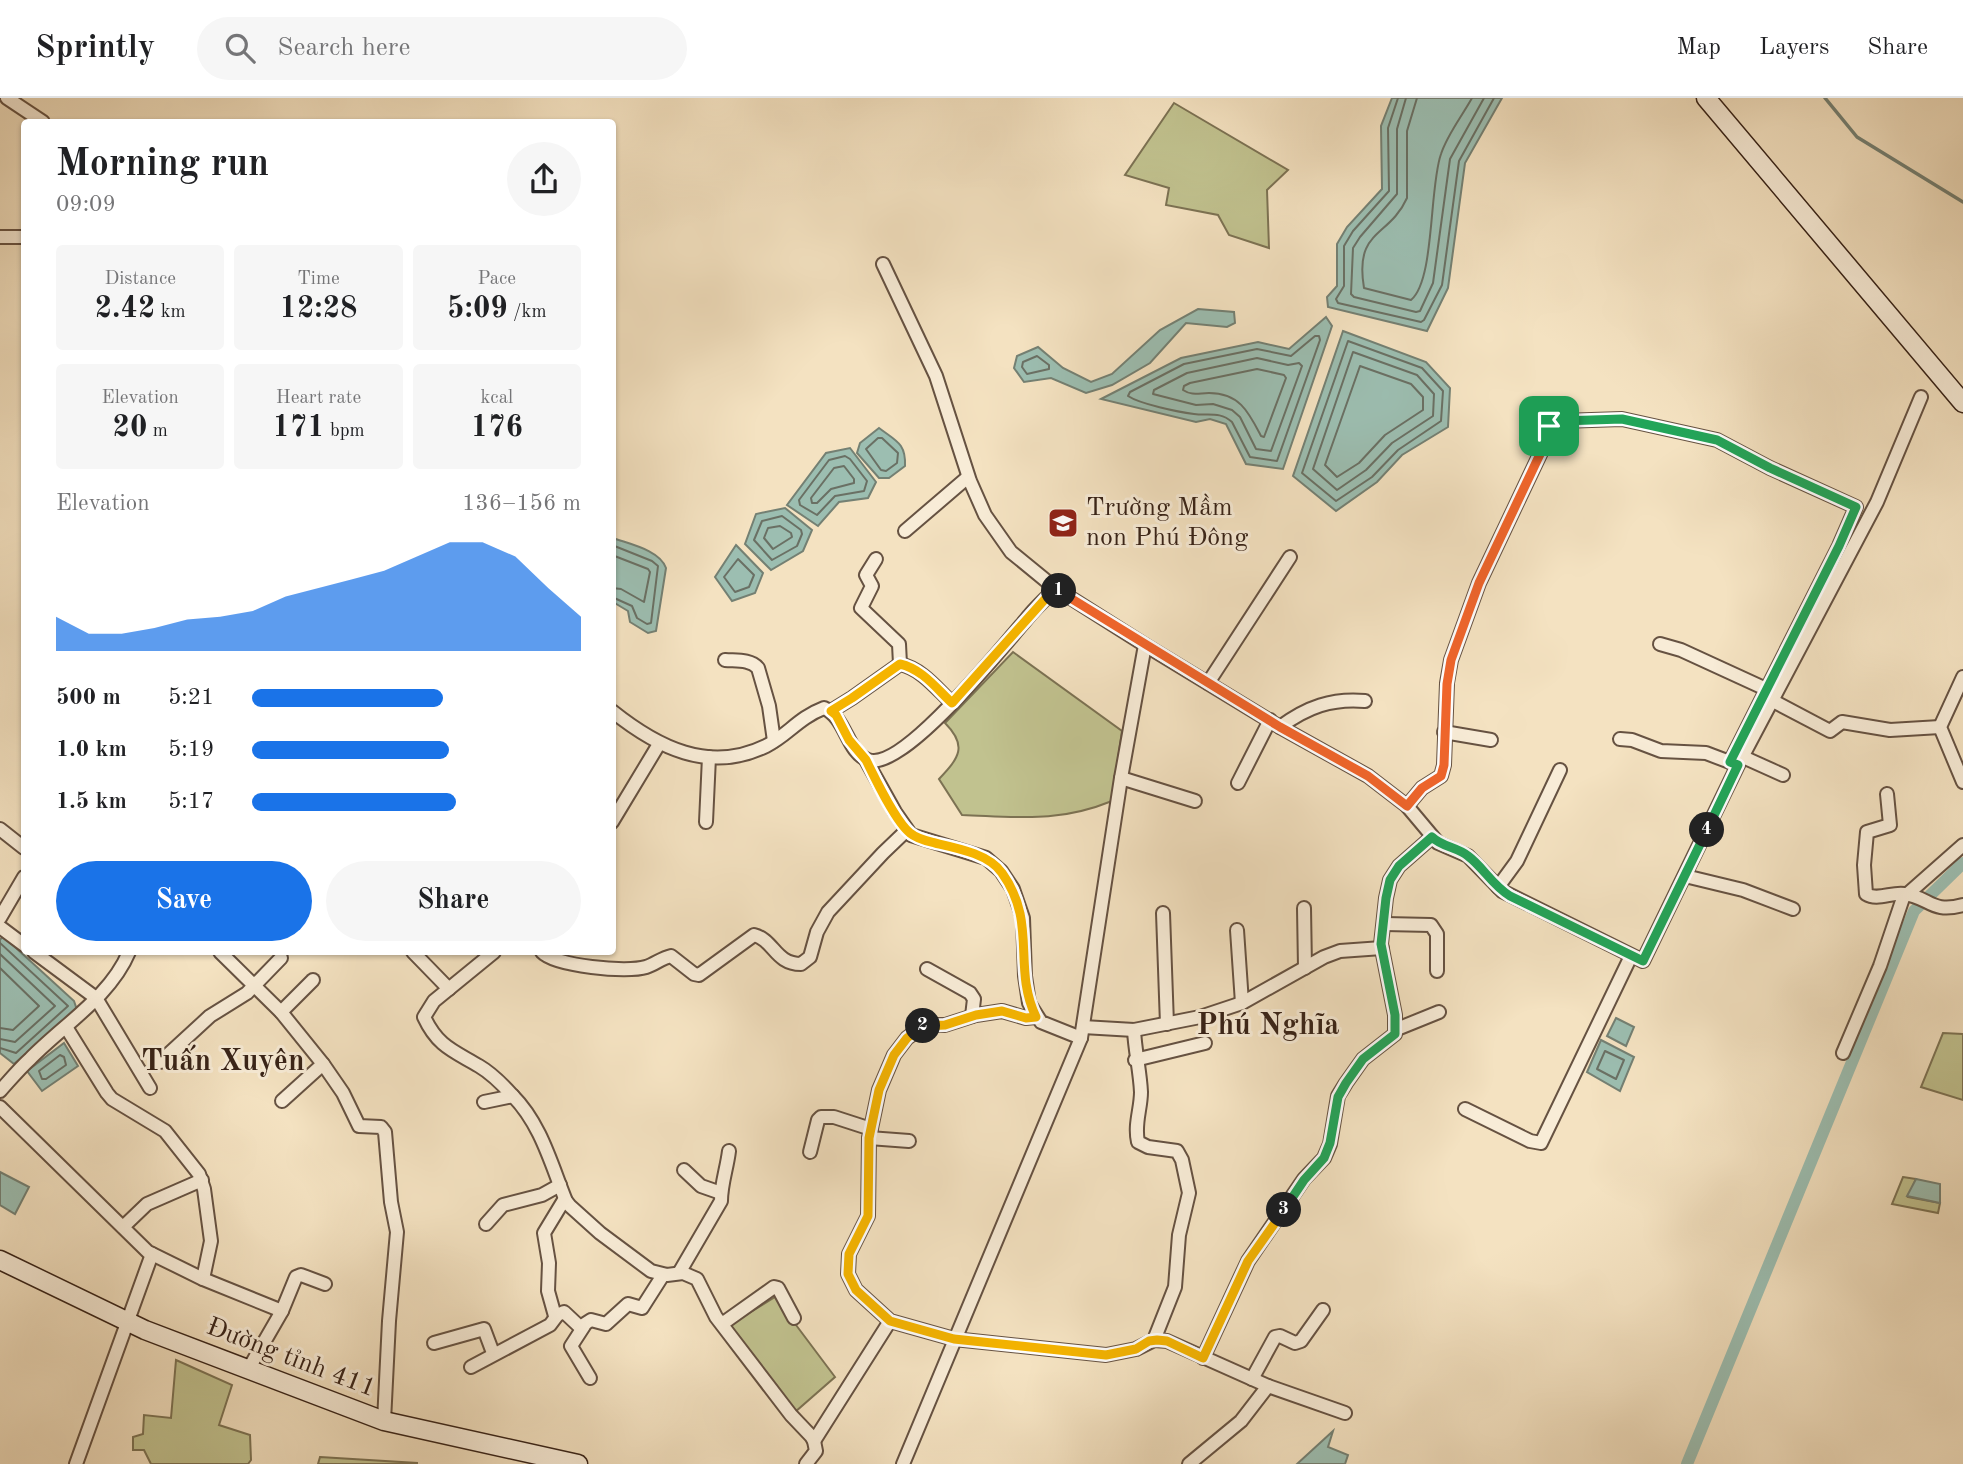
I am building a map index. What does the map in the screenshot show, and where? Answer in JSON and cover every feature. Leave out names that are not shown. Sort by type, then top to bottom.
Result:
[{"type":"main road","points":[[1706,98],[1963,403]]},
{"type":"main road","name":"Đường tỉnh 411","points":[[0,1260],[127,1322],[384,1421],[578,1464]]},
{"type":"street","points":[[7,98],[38,119]]},
{"type":"street","points":[[0,237],[21,237]]},
{"type":"street","points":[[883,264],[936,376],[968,477],[985,515],[1003,543],[1021,561],[1055,588],[1145,645],[1275,724],[1368,776],[1407,806],[1438,843],[1468,856],[1510,896],[1643,961],[1685,876],[1766,689],[1856,507],[1770,468],[1717,440],[1622,419],[1561,421],[1549,426],[1542,450],[1479,583],[1448,672],[1444,765],[1441,776],[1422,788],[1407,806]]},
{"type":"street","points":[[1736,762],[1773,701],[1877,502],[1922,397]]},
{"type":"street","points":[[905,531],[968,477]]},
{"type":"street","points":[[1208,683],[1290,557]]},
{"type":"street","points":[[876,559],[866,575],[872,586],[862,608],[899,644],[900,664]]},
{"type":"street","points":[[866,760],[885,760],[939,718],[1055,588]]},
{"type":"street","points":[[1660,644],[1681,650],[1766,689]]},
{"type":"street","points":[[903,1464],[1082,1033],[1121,778],[1145,645]]},
{"type":"street","points":[[725,660],[754,663],[758,668],[769,706],[774,741]]},
{"type":"street","points":[[831,711],[900,664],[912,667],[922,674],[952,703]]},
{"type":"street","points":[[1963,677],[1940,727],[1963,782]]},
{"type":"street","points":[[1238,783],[1275,724],[1329,702],[1347,699],[1365,701]]},
{"type":"street","points":[[1773,701],[1830,731],[1842,722],[1890,730],[1940,727]]},
{"type":"street","points":[[616,714],[659,744],[709,757],[745,755],[774,741],[807,715],[824,708],[831,711],[859,754],[866,760],[907,830],[926,841],[986,858],[1001,870],[1013,889],[1023,918],[1027,994],[1036,1017],[1047,1025],[1082,1033],[1134,1030],[1200,1017],[1242,1003],[1340,951],[1382,948]]},
{"type":"street","points":[[1444,732],[1491,740]]},
{"type":"street","points":[[1620,739],[1632,740],[1661,751],[1706,753],[1783,775]]},
{"type":"street","points":[[616,815],[659,744]]},
{"type":"street","points":[[706,821],[709,757]]},
{"type":"street","points":[[1498,887],[1517,861],[1560,770]]},
{"type":"street","points":[[1121,778],[1195,801]]},
{"type":"street","points":[[1887,794],[1890,825],[1884,829],[1870,831],[1867,835],[1864,865],[1866,894],[1872,897],[1905,894],[1946,909],[1963,905]]},
{"type":"street","points":[[0,828],[21,846]]},
{"type":"street","points":[[544,955],[578,967],[644,968],[671,956],[699,975],[754,935],[761,937],[786,961],[802,964],[810,957],[817,932],[828,912],[907,830]]},
{"type":"street","points":[[1397,1029],[1382,948],[1390,880],[1399,866],[1432,837]]},
{"type":"street","points":[[1843,1054],[1881,966],[1905,894],[1963,845]]},
{"type":"street","points":[[1685,876],[1742,890],[1793,909]]},
{"type":"street","points":[[0,918],[21,882]]},
{"type":"street","points":[[1304,908],[1306,968]]},
{"type":"street","points":[[1163,912],[1167,1024]]},
{"type":"street","points":[[1385,924],[1431,925],[1437,934],[1437,971]]},
{"type":"street","points":[[0,927],[21,943]]},
{"type":"street","points":[[1237,930],[1242,1003]]},
{"type":"street","points":[[38,955],[96,998],[150,1088]]},
{"type":"street","points":[[0,1091],[30,1058],[96,998],[128,955]]},
{"type":"street","points":[[223,955],[281,1012],[323,1064],[343,1093],[359,1126],[381,1127],[385,1132],[391,1202],[397,1232],[384,1421]]},
{"type":"street","points":[[416,955],[449,989]]},
{"type":"street","points":[[490,955],[434,1001],[424,1017],[430,1029],[449,1051],[482,1068],[513,1096],[535,1122],[566,1201],[615,1245],[651,1271],[663,1275],[679,1273],[697,1279],[722,1324],[814,1441],[816,1451],[806,1464]]},
{"type":"street","points":[[1465,1109],[1530,1141],[1541,1143],[1631,956]]},
{"type":"street","points":[[160,1062],[210,1016],[254,987],[281,958]]},
{"type":"street","points":[[927,969],[966,989],[974,999],[972,1016]]},
{"type":"street","points":[[281,1012],[313,980]]},
{"type":"street","points":[[1036,1017],[1026,1018],[1002,1011],[972,1016],[945,1025],[925,1025],[907,1038],[894,1055],[879,1090],[870,1134],[868,1216],[849,1254],[848,1274],[856,1290],[890,1321],[954,1339],[1106,1355],[1136,1349],[1154,1340],[1167,1341],[1252,1380],[1339,1412]]},
{"type":"street","points":[[1203,1358],[1248,1261],[1304,1180],[1324,1158],[1330,1143],[1338,1097],[1346,1083],[1363,1059],[1392,1038],[1397,1029],[1439,1012]]},
{"type":"street","points":[[66,1027],[107,1093],[165,1131],[202,1180],[211,1241],[203,1279]]},
{"type":"street","points":[[1134,1030],[1135,1060],[1141,1095],[1136,1128],[1138,1142],[1148,1147],[1177,1151],[1188,1186],[1175,1287],[1154,1340]]},
{"type":"street","points":[[1135,1060],[1205,1043]]},
{"type":"street","points":[[282,1101],[323,1064]]},
{"type":"street","points":[[484,1102],[513,1096]]},
{"type":"street","points":[[0,1107],[152,1254],[203,1279],[282,1311]]},
{"type":"street","points":[[810,1152],[821,1117],[834,1117],[870,1134],[909,1141]]},
{"type":"street","points":[[679,1273],[717,1211],[729,1150]]},
{"type":"street","points":[[684,1170],[701,1186],[721,1193]]},
{"type":"street","points":[[122,1227],[147,1204],[202,1180]]},
{"type":"street","points":[[486,1224],[503,1205],[542,1195],[560,1185]]},
{"type":"street","points":[[556,1317],[548,1291],[549,1263],[544,1233],[556,1210],[566,1201]]},
{"type":"street","points":[[76,1464],[152,1254]]},
{"type":"street","points":[[248,1370],[282,1311],[298,1275],[324,1284]]},
{"type":"street","points":[[471,1367],[550,1325],[564,1312],[577,1326],[592,1320],[606,1324],[628,1304],[642,1308],[663,1275]]},
{"type":"street","points":[[722,1324],[774,1287],[778,1288],[794,1318]]},
{"type":"street","points":[[1252,1380],[1275,1337],[1280,1336],[1295,1343],[1301,1342],[1323,1310]]},
{"type":"street","points":[[814,1441],[890,1321]]},
{"type":"street","points":[[583,1325],[571,1346],[590,1378]]},
{"type":"street","points":[[434,1343],[484,1329],[493,1353]]},
{"type":"street","points":[[1189,1464],[1241,1421],[1268,1386]]},
{"type":"green space","points":[[1174,103],[1288,170],[1267,190],[1269,248],[1229,235],[1218,215],[1166,205],[1169,188],[1125,175]]},
{"type":"green space","points":[[1013,652],[1122,731],[1112,801],[1056,816],[962,815],[939,779],[952,765],[958,752],[957,738],[945,723]]},
{"type":"green space","points":[[1943,1033],[1963,1034],[1963,1100],[1921,1087]]},
{"type":"green space","points":[[1903,1177],[1916,1179],[1908,1197],[1940,1203],[1938,1213],[1892,1204]]},
{"type":"green space","points":[[775,1297],[835,1377],[795,1412],[728,1326]]},
{"type":"green space","points":[[176,1360],[232,1385],[219,1425],[250,1435],[251,1460],[248,1464],[151,1464],[144,1450],[133,1450],[133,1437],[143,1434],[144,1415],[171,1418]]},
{"type":"green space","points":[[320,1457],[417,1463],[417,1464],[318,1464]]},
{"type":"water","points":[[1392,98],[1502,98],[1465,163],[1448,288],[1427,331],[1328,307],[1327,297],[1337,286],[1337,244],[1347,227],[1382,189],[1381,126]]},
{"type":"water","points":[[1198,309],[1234,312],[1235,323],[1227,327],[1186,323],[1150,363],[1112,385],[1086,393],[1051,378],[1024,382],[1014,368],[1017,356],[1038,347],[1063,368],[1091,382],[1112,374],[1160,330]]},
{"type":"water","points":[[1326,317],[1332,326],[1283,469],[1246,464],[1226,424],[1210,419],[1196,422],[1101,399],[1181,358],[1258,342],[1289,349]]},
{"type":"water","points":[[1343,331],[1426,362],[1450,388],[1448,427],[1402,455],[1377,482],[1336,511],[1293,476]]},
{"type":"water","points":[[879,428],[899,443],[904,452],[905,466],[889,478],[879,478],[857,453],[860,443]]},
{"type":"water","points":[[850,448],[876,482],[868,498],[839,502],[818,526],[787,505],[826,453]]},
{"type":"water","points":[[785,508],[812,530],[803,551],[771,570],[745,544],[756,514]]},
{"type":"water","points":[[616,539],[651,552],[666,568],[656,631],[648,633],[630,622],[628,611],[616,604]]},
{"type":"water","points":[[736,545],[763,573],[755,593],[732,601],[715,577]]},
{"type":"water","points":[[3,936],[74,1001],[77,1010],[14,1064],[0,1053],[0,940]]},
{"type":"water","points":[[1616,1018],[1634,1027],[1626,1046],[1607,1036]]},
{"type":"water","points":[[1601,1040],[1634,1057],[1620,1091],[1587,1072]]},
{"type":"water","points":[[64,1043],[78,1066],[42,1091],[27,1071]]},
{"type":"water","points":[[0,1172],[29,1187],[15,1214],[0,1205]]},
{"type":"water","points":[[1916,1179],[1940,1184],[1940,1203],[1907,1196]]},
{"type":"water","points":[[1333,1431],[1328,1447],[1348,1455],[1345,1464],[1297,1464]]},
{"type":"waterway","points":[[1825,98],[1857,137],[1963,202]]},
{"type":"waterway","points":[[1687,1464],[1914,911],[1963,863]]},
{"type":"place","name":"Trường Mầm non Phú Đông","points":[[1063,523]]},
{"type":"district","name":"Phú Nghĩa","points":[[1268,1026]]},
{"type":"district","name":"Tuấn Xuyên","points":[[223,1062]]},
{"type":"route","points":[[1622,419],[1717,440],[1770,468],[1856,507],[1730,762],[1738,765],[1643,961],[1510,896],[1492,882],[1468,856],[1438,843],[1432,837],[1399,866],[1390,880],[1386,898],[1381,944],[1395,1015],[1395,1034],[1363,1059],[1346,1083],[1338,1097],[1330,1143],[1324,1158],[1304,1180],[1248,1261],[1203,1358],[1167,1341],[1149,1341],[1136,1349],[1112,1355],[1078,1351],[1057,1352],[954,1339],[890,1321],[856,1290],[848,1274],[849,1254],[868,1216],[869,1138],[879,1090],[894,1055],[907,1038],[925,1025],[945,1025],[976,1015],[1002,1011],[1026,1018],[1036,1017],[1027,994],[1023,918],[1013,889],[1001,870],[986,858],[911,835],[876,781],[866,760],[849,740],[836,715],[831,711],[900,664],[912,667],[922,674],[952,703],[1055,588],[1280,727],[1368,776],[1407,806],[1422,788],[1441,776],[1451,660],[1479,583],[1542,450],[1549,426],[1561,421],[1622,419]]}]
